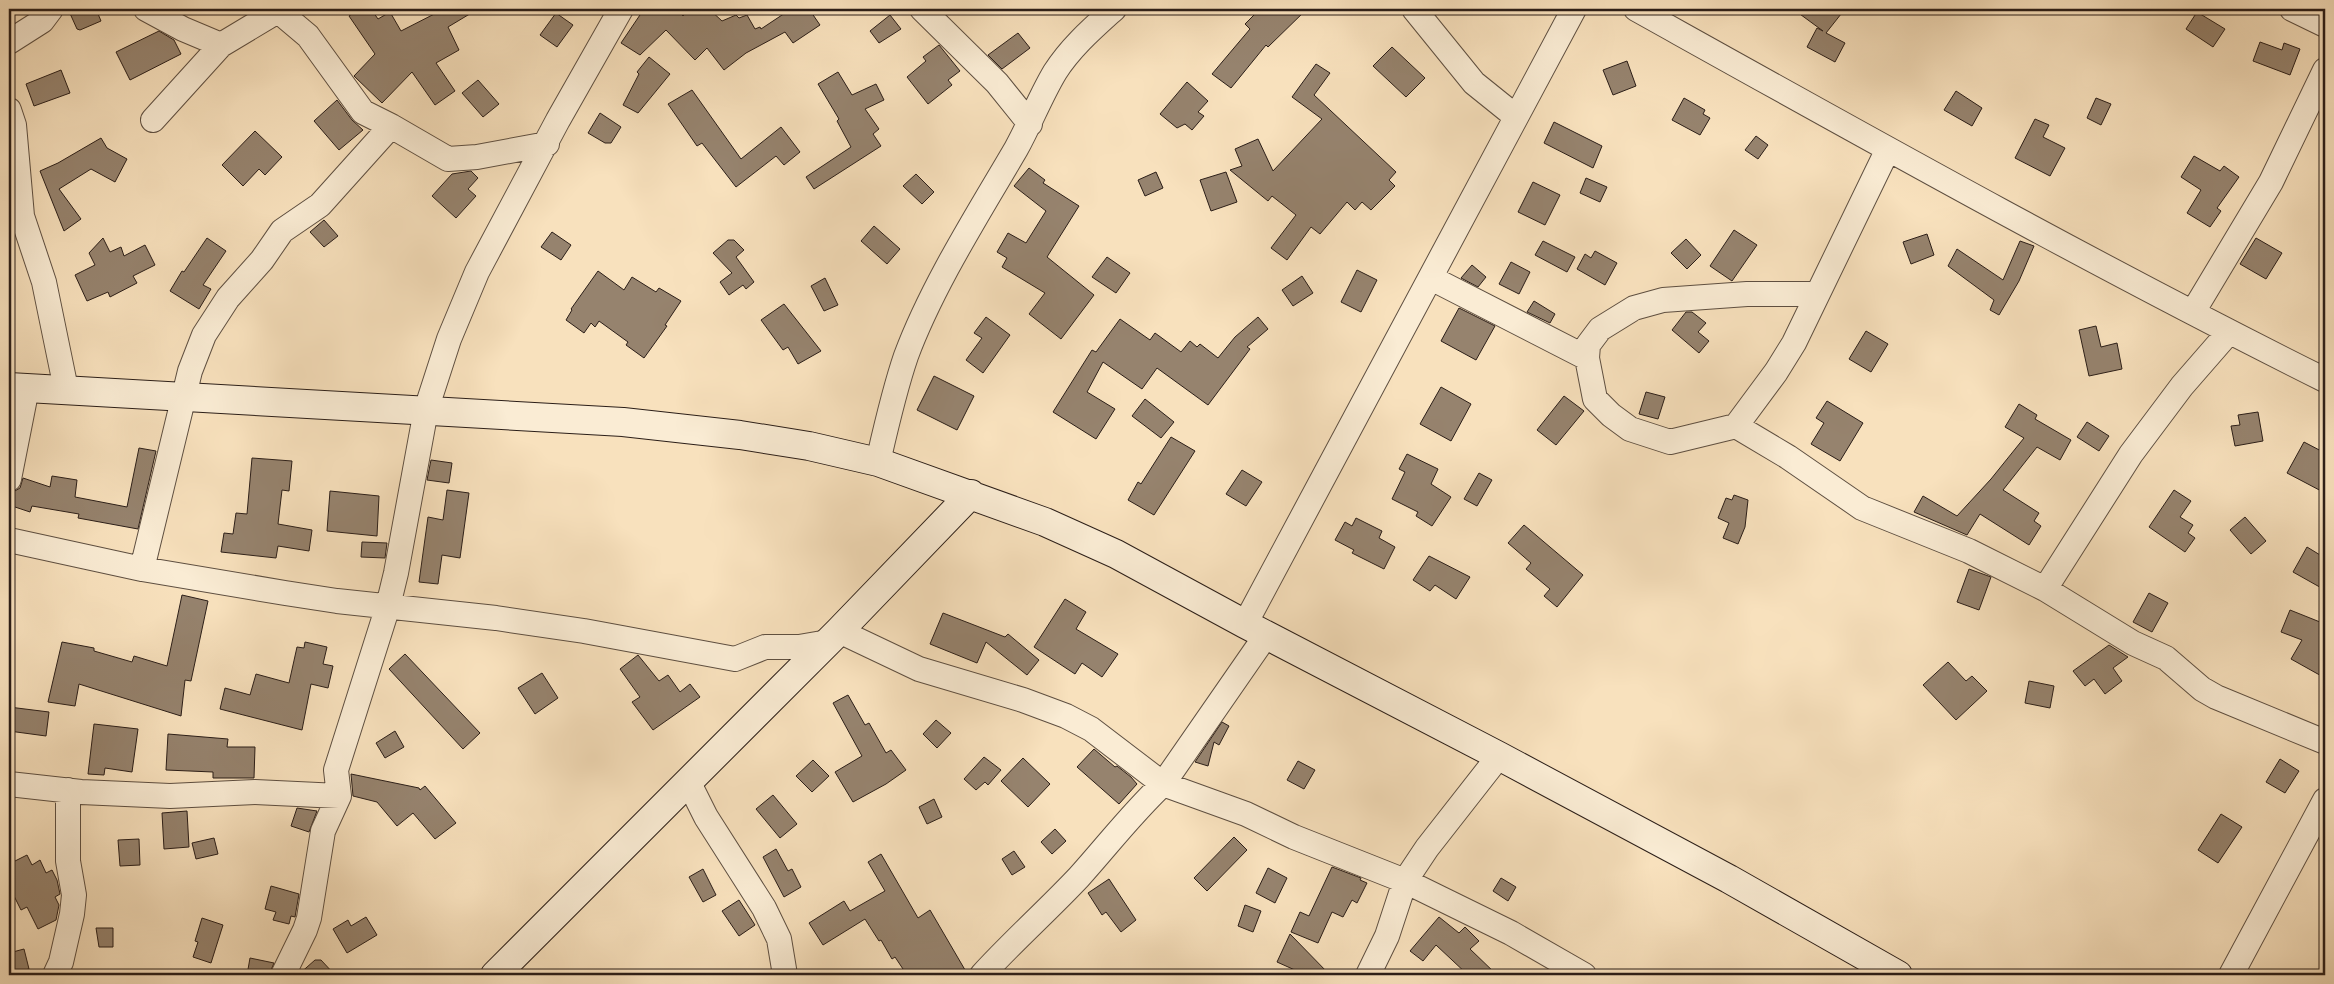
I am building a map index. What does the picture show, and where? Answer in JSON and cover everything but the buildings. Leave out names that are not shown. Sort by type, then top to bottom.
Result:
[{"type":"street","points":[[9,42],[42,20],[51,9]]},
{"type":"street","points":[[146,9],[182,29],[221,45]]},
{"type":"street","points":[[153,120],[221,45],[278,9],[308,36],[363,112],[448,159],[476,157],[547,144]]},
{"type":"street","points":[[283,975],[305,930],[323,831],[339,796],[336,770],[388,606],[396,574],[426,410],[462,305],[477,272],[621,9]]},
{"type":"street","points":[[922,9],[996,83],[1030,124]]},
{"type":"street","points":[[878,462],[895,392],[906,356],[921,321],[976,218],[1030,124],[1055,72],[1069,53],[1114,9]]},
{"type":"street","points":[[1414,9],[1474,83],[1515,116]]},
{"type":"street","points":[[982,975],[1006,948],[1077,879],[1141,804],[1163,784],[1256,629],[1431,278],[1515,116],[1574,9]]},
{"type":"street","points":[[1636,9],[1888,149],[2229,332],[2325,380]]},
{"type":"street","points":[[2292,9],[2325,25]]},
{"type":"street","points":[[2193,312],[2271,182],[2325,70]]},
{"type":"street","points":[[9,110],[14,126],[22,216],[44,282],[66,389]]},
{"type":"street","points":[[142,569],[183,396],[196,351],[213,320],[228,298],[262,260],[282,231],[320,205],[391,126]]},
{"type":"street","points":[[1817,294],[1747,294],[1663,300],[1634,308],[1600,329],[1588,345],[1587,358],[1595,400],[1630,429],[1670,442],[1736,426],[1776,372],[1794,343],[1888,149]]},
{"type":"street","points":[[1431,278],[1587,358]]},
{"type":"street","points":[[2045,589],[2132,454],[2182,386],[2229,332]]},
{"type":"street","points":[[9,479],[18,387],[623,422],[740,435],[809,446],[878,462],[1045,522],[1116,554],[1729,879],[1898,975]]},
{"type":"street","points":[[1736,426],[1788,458],[1862,508],[1969,551],[2045,589],[2133,643],[2166,658],[2196,684],[2216,696],[2325,742]]},
{"type":"street","points":[[496,975],[834,636],[971,494]]},
{"type":"street","points":[[9,540],[142,569],[337,601],[574,630],[735,659],[765,647],[799,647],[834,636],[919,669],[1023,700],[1066,716],[1091,729],[1163,784],[1246,814],[1294,837],[1405,881],[1511,934],[1584,975]]},
{"type":"street","points":[[1368,975],[1387,936],[1405,881],[1427,848],[1499,756]]},
{"type":"street","points":[[688,781],[706,817],[764,908],[779,939],[785,975]]},
{"type":"street","points":[[9,784],[68,790],[170,796],[255,792],[339,796]]},
{"type":"street","points":[[55,975],[61,962],[72,914],[74,895],[68,862],[68,790]]},
{"type":"street","points":[[2231,975],[2325,800]]}]
